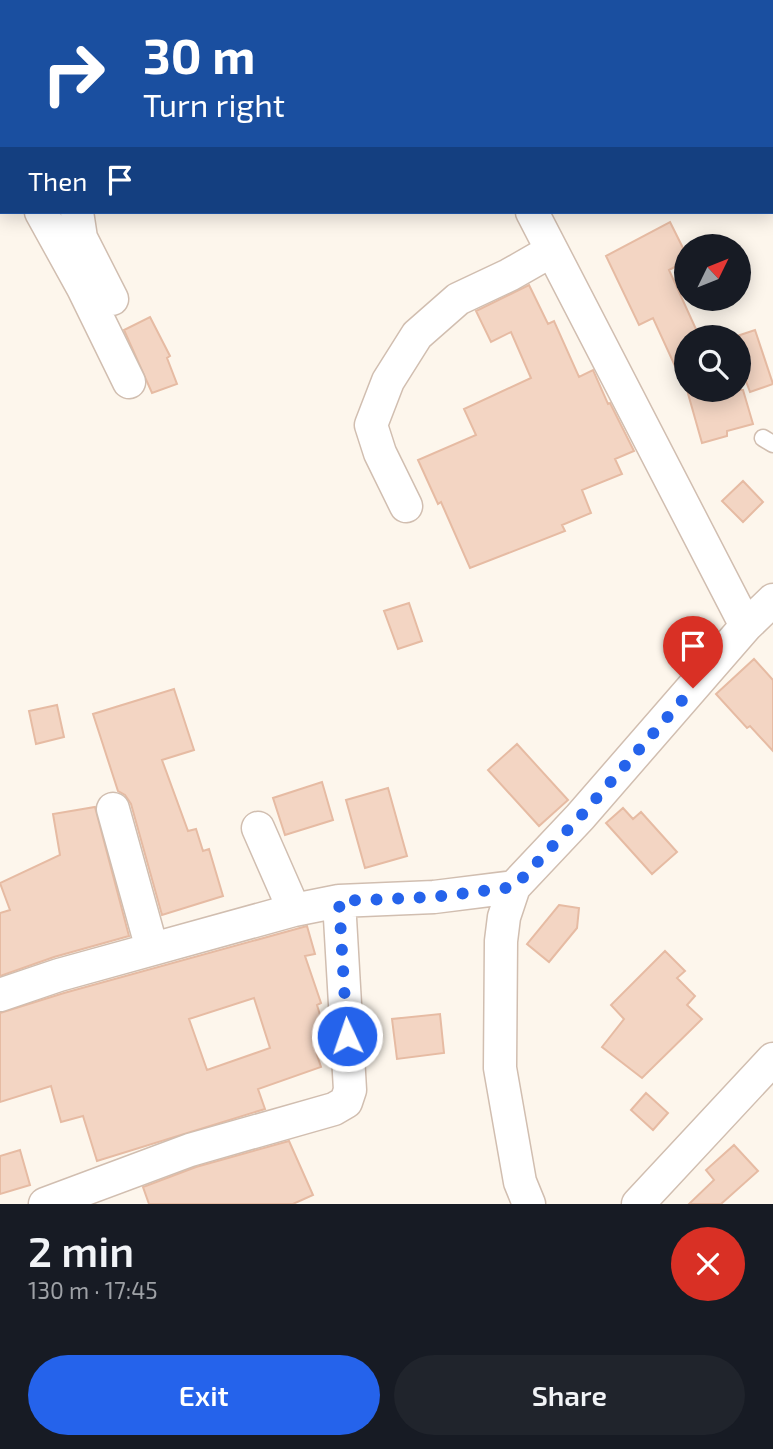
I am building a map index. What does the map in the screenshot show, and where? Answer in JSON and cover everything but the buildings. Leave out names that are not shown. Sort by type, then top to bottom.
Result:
[{"type":"street","points":[[42,214],[83,288],[129,382]]},
{"type":"street","points":[[77,214],[81,239],[112,299]]},
{"type":"street","points":[[533,214],[746,626]]},
{"type":"street","points":[[406,506],[380,453],[371,425],[388,381],[417,335],[458,299],[551,251]]},
{"type":"street","points":[[525,1203],[500,1068],[501,941],[504,917],[514,887],[589,807],[746,626],[773,600]]},
{"type":"street","points":[[113,809],[152,949]]},
{"type":"street","points":[[258,828],[294,910]]},
{"type":"street","points":[[0,995],[59,975],[294,910],[339,901],[434,897],[514,887]]},
{"type":"street","points":[[45,1204],[190,1150],[334,1109],[346,1102],[350,1090],[339,901]]},
{"type":"street","points":[[638,1204],[773,1059]]},
{"type":"route","points":[[347,1036],[339,901],[434,897],[514,887],[580,817],[693,688]]}]
